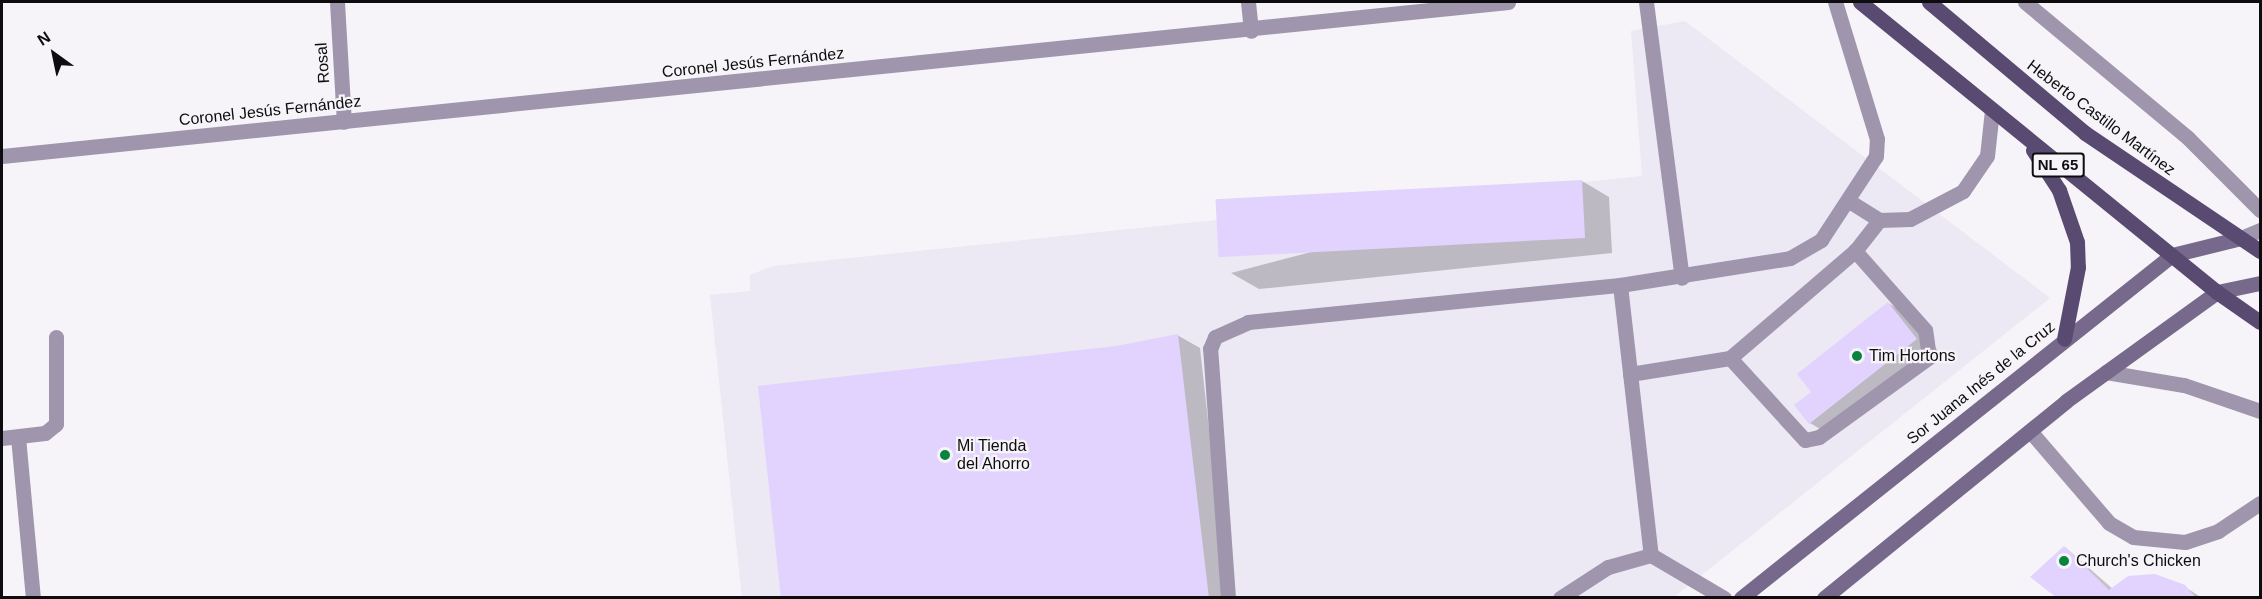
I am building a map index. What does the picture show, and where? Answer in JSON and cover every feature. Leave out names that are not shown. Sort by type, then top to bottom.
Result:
[{"type":"main road","name":"NL 65","points":[[1860,2],[2217,292],[2260,322]]},
{"type":"main road","name":"Heberto Castillo Martínez","points":[[1929,2],[2085,133],[2260,251]]},
{"type":"main road","points":[[2027,139],[2059,190],[2077,242],[2078,267],[2064,339]]},
{"type":"main road","name":"Sor Juana Inés de la Cruz","points":[[1741,597],[2172,255],[2241,238]]},
{"type":"main road","points":[[1824,597],[2106,372],[2217,292],[2260,283]]},
{"type":"street","name":"Rosal","points":[[337,2],[345,122]]},
{"type":"street","points":[[1248,2],[1251,31]]},
{"type":"street","name":"Coronel Jesús Fernández","points":[[2,156],[1251,31],[1508,2]]},
{"type":"street","points":[[1646,2],[1682,278]]},
{"type":"street","points":[[1228,597],[1210,349],[1226,328],[1682,278],[1790,258],[1821,240],[1849,201],[1876,156],[1877,139],[1835,2]]},
{"type":"street","points":[[2025,2],[2188,138],[2260,210]]},
{"type":"street","points":[[1849,201],[1879,220],[1910,219],[1963,191],[1987,156],[1992,110]]},
{"type":"street","points":[[1630,374],[1730,358],[1855,252],[1879,220]]},
{"type":"street","name":"Sor Juana Inés de la Cruz","points":[[2241,238],[2260,230]]},
{"type":"street","points":[[1730,358],[1805,440],[1819,438],[1929,357],[1925,330],[1855,252]]},
{"type":"street","points":[[1620,285],[1651,555]]},
{"type":"street","points":[[2,438],[45,433],[56,424],[56,337]]},
{"type":"street","points":[[2106,372],[2184,385],[2260,411]]},
{"type":"street","points":[[2030,431],[2109,524],[2133,537],[2186,542],[2218,531],[2260,502]]},
{"type":"street","points":[[18,437],[33,597]]},
{"type":"street","points":[[1560,597],[1608,567],[1651,555],[1724,597]]},
{"type":"shaded area","name":"Mi Tienda del Ahorro","points":[[1685,21],[2050,298],[1674,597],[742,598],[710,295],[750,291],[750,275],[773,266],[1642,176],[1631,31]]},
{"type":"building","points":[[1582,180],[1585,238],[1219,257],[1216,199]]},
{"type":"building","name":"Tim Hortons","points":[[1888,302],[1917,339],[1809,424],[1794,405],[1811,392],[1797,374]]},
{"type":"building","name":"Mi Tienda del Ahorro","points":[[1178,334],[1209,598],[781,598],[758,386],[1116,346]]},
{"type":"building","points":[[2064,546],[2109,590],[2128,576],[2155,574],[2185,585],[2196,598],[2057,598],[2030,577]]},
{"type":"place","name":"Tim Hortons","points":[[1857,356]]},
{"type":"place","name":"Mi Tienda del Ahorro","points":[[945,455]]},
{"type":"place","name":"Church's Chicken","points":[[2064,561]]}]
